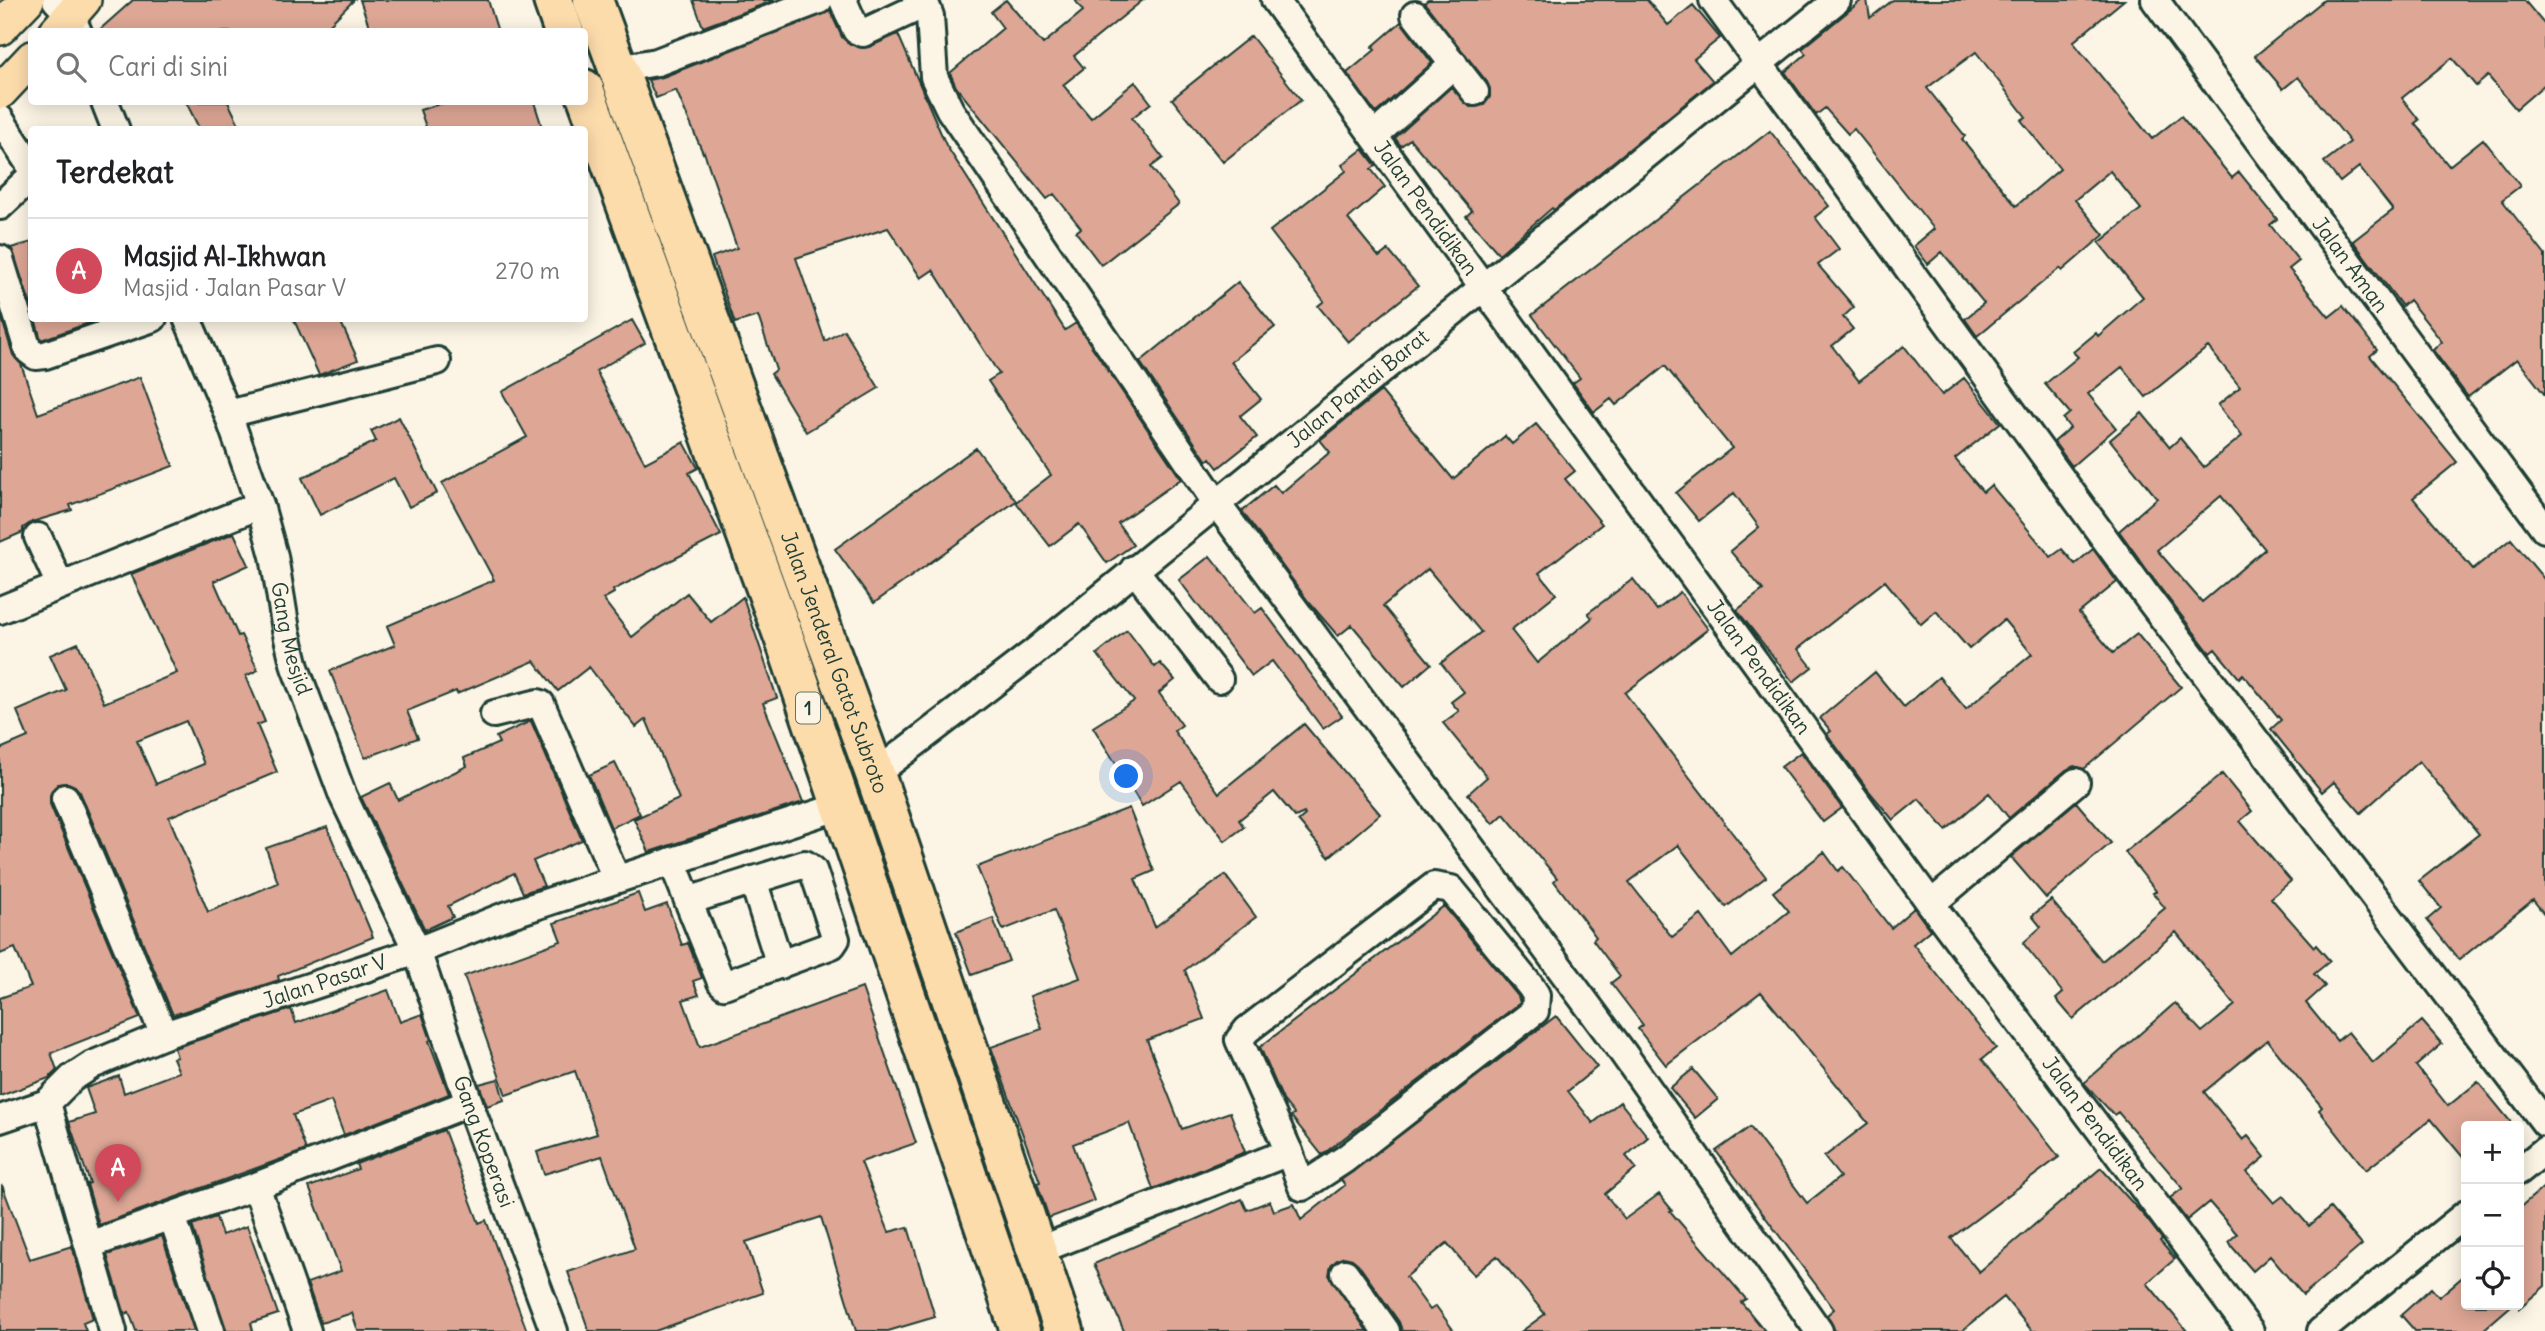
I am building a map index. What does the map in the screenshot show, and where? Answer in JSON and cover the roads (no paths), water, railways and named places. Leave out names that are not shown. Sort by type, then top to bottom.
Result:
[{"type":"highway","points":[[553,0],[563,28]]},
{"type":"highway","name":"Jalan Jenderal Gatot Subroto","points":[[593,0],[875,774],[1064,1331]]},
{"type":"highway","name":"Jalan Jenderal Gatot Subroto","points":[[588,100],[787,646],[1020,1331]]},
{"type":"highway","points":[[787,646],[823,633]]},
{"type":"main road","points":[[0,28],[26,0]]},
{"type":"main road","points":[[0,92],[28,62]]},
{"type":"street","points":[[617,69],[657,62],[819,0]]},
{"type":"street","points":[[843,0],[856,30],[863,33],[921,6],[922,0]]},
{"type":"street","points":[[922,0],[930,16],[934,78],[950,110],[1216,504],[1623,1053],[1819,1331]]},
{"type":"street","name":"Jalan Pendidikan","points":[[1275,0],[1931,904],[2249,1331]]},
{"type":"street","points":[[1713,0],[2148,598],[2545,1123]]},
{"type":"street","name":"Jalan Pantai Barat","points":[[875,774],[1033,653],[1838,0]]},
{"type":"street","name":"Jalan Aman","points":[[2155,0],[2545,529]]},
{"type":"street","points":[[1415,15],[1475,92]]},
{"type":"street","points":[[1375,135],[1454,64]]},
{"type":"street","points":[[106,105],[114,126]]},
{"type":"street","points":[[0,119],[28,162]]},
{"type":"street","points":[[0,206],[28,180]]},
{"type":"street","points":[[0,259],[28,350],[36,356],[141,322]]},
{"type":"street","name":"Gang Mesjid","points":[[189,322],[228,414],[260,505],[274,556],[295,667],[343,796],[417,951]]},
{"type":"street","points":[[228,414],[437,361]]},
{"type":"street","points":[[0,610],[260,505]]},
{"type":"street","points":[[38,537],[60,585]]},
{"type":"street","points":[[1134,569],[1219,679]]},
{"type":"street","points":[[494,714],[538,703],[541,705],[616,878]]},
{"type":"street","points":[[1931,904],[2076,782]]},
{"type":"street","points":[[65,798],[164,1035]]},
{"type":"street","name":"Jalan Pasar V","points":[[47,1103],[72,1078],[92,1065],[164,1035],[417,951],[502,917],[616,878],[841,806]]},
{"type":"street","points":[[672,861],[688,901],[724,985],[832,945],[836,939],[810,865],[805,864],[688,901]]},
{"type":"street","points":[[753,880],[780,965]]},
{"type":"street","points":[[1434,886],[1451,889],[1531,987],[1536,995],[1535,1011],[1345,1159],[1302,1187],[1289,1152],[1241,1049],[1239,1040],[1242,1035],[1434,886]]},
{"type":"street","name":"Gang Koperasi","points":[[417,951],[469,1103],[554,1331]]},
{"type":"street","points":[[0,1119],[47,1103],[113,1331]]},
{"type":"street","points":[[89,1245],[256,1186],[469,1103]]},
{"type":"street","points":[[2524,1167],[2545,1150]]},
{"type":"street","points":[[1037,1251],[1289,1152]]},
{"type":"street","points":[[256,1186],[307,1331]]},
{"type":"street","points":[[172,1216],[211,1331]]},
{"type":"street","points":[[2320,1331],[2461,1218]]},
{"type":"street","points":[[1345,1273],[1386,1331]]},
{"type":"place","name":"Masjid Al-Ikhwan","points":[[118,1202]]}]
